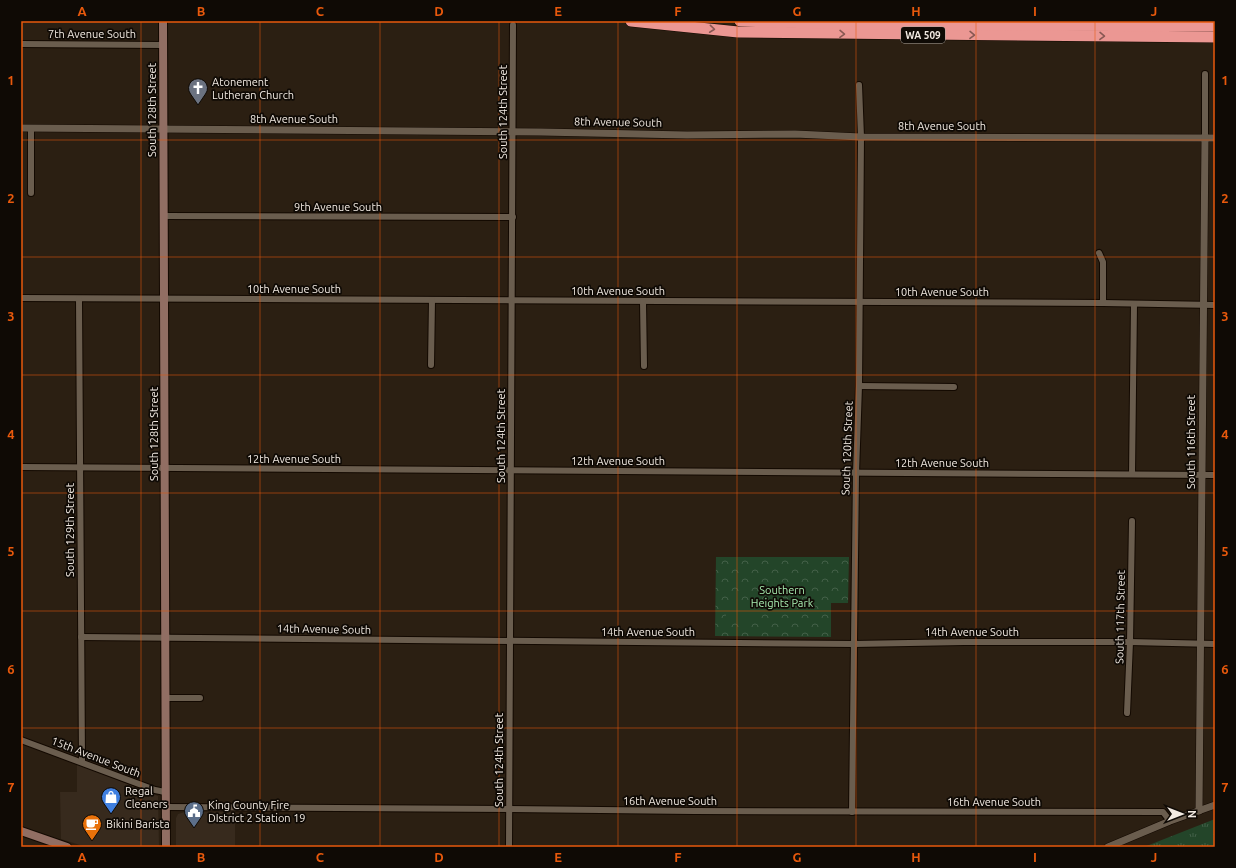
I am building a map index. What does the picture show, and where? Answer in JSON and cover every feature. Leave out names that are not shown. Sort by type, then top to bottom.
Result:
[{"type":"highway","name":"WA 509","points":[[632,21],[738,32],[1215,37]]},
{"type":"highway","name":"WA 509","points":[[740,21],[851,24],[1215,26]]},
{"type":"main road","name":"South 128th Street","points":[[163,21],[162,130],[164,216],[166,847]]},
{"type":"main road","points":[[21,831],[66,847]]},
{"type":"street","name":"South 124th Street","points":[[509,847],[513,25]]},
{"type":"street","name":"7th Avenue South","points":[[21,44],[163,45]]},
{"type":"street","name":"South 116th Street","points":[[1199,811],[1205,74]]},
{"type":"street","name":"South 120th Street","points":[[852,812],[856,473],[859,386],[860,85]]},
{"type":"street","name":"8th Avenue South","points":[[21,128],[687,135],[795,134],[861,137],[1215,138]]},
{"type":"street","points":[[31,128],[31,193]]},
{"type":"street","name":"9th Avenue South","points":[[164,216],[513,217]]},
{"type":"street","points":[[1099,253],[1103,262],[1102,303]]},
{"type":"street","name":"10th Avenue South","points":[[21,298],[1215,304]]},
{"type":"street","name":"South 129th Street","points":[[79,299],[82,762]]},
{"type":"street","points":[[431,365],[432,300]]},
{"type":"street","points":[[643,302],[644,366]]},
{"type":"street","points":[[1132,474],[1134,304]]},
{"type":"street","points":[[859,386],[954,387]]},
{"type":"street","name":"12th Avenue South","points":[[21,467],[1215,475]]},
{"type":"street","name":"South 117th Street","points":[[1127,713],[1132,521]]},
{"type":"street","name":"14th Avenue South","points":[[81,637],[854,644],[964,642],[1130,642],[1215,644]]},
{"type":"street","points":[[166,698],[200,698]]},
{"type":"street","name":"15th Avenue South","points":[[21,740],[155,790],[165,792]]},
{"type":"street","points":[[1110,847],[1170,821],[1215,805]]},
{"type":"street","name":"16th Avenue South","points":[[166,807],[509,809],[693,812],[1163,812],[1170,821]]},
{"type":"shaded area","points":[[77,764],[158,796],[159,847],[86,847],[61,839],[60,792],[77,792]]},
{"type":"shaded area","points":[[235,810],[235,847],[176,847],[176,818],[178,814],[185,812]]},
{"type":"green space","name":"Southern Heights Park","points":[[716,557],[849,557],[848,603],[831,603],[831,637],[715,636]]},
{"type":"green space","points":[[726,605],[757,605],[757,619],[726,619]]},
{"type":"green space","points":[[1215,819],[1215,847],[1144,847]]},
{"type":"place","name":"Atonement Lutheran Church","points":[[198,105]]},
{"type":"place","name":"Regal Cleaners","points":[[111,814]]},
{"type":"place","name":"King County Fire DIstrict 2 Station 19","points":[[194,828]]},
{"type":"place","name":"Bikini Barista","points":[[92,841]]}]
